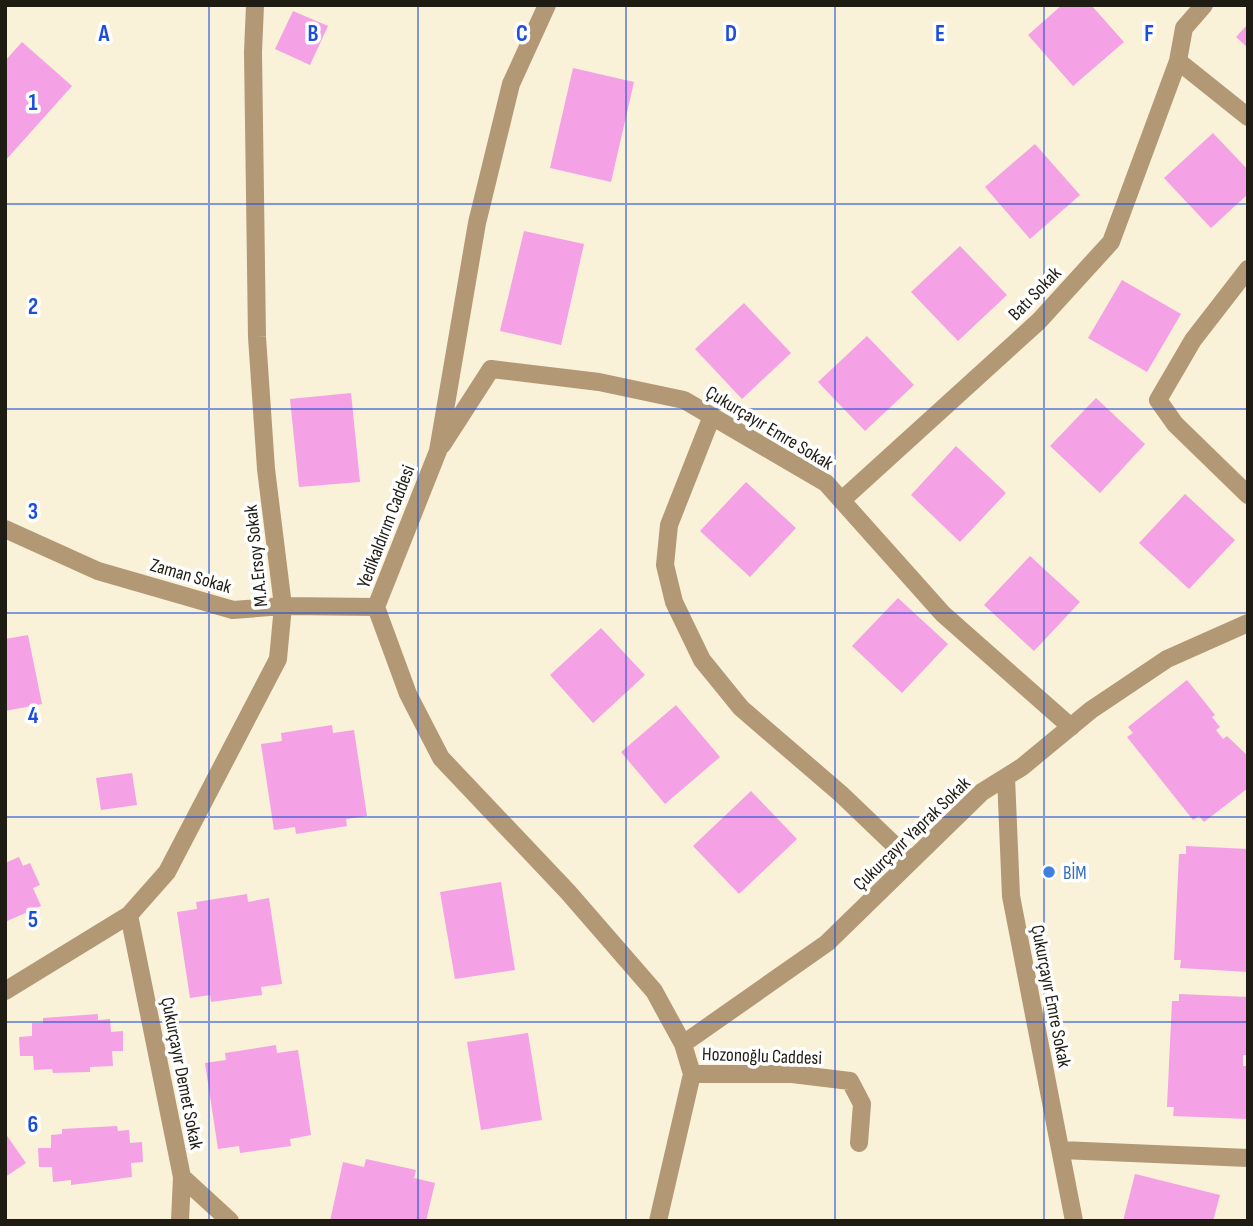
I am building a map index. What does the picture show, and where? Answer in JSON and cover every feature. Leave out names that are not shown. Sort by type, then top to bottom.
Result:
[{"type":"street","name":"M.A.Ersoy Sokak","points":[[5,991],[129,915],[167,872],[278,659],[283,606],[266,470],[257,337],[253,52],[255,5]]},
{"type":"street","name":"Yedikaldırım Caddesi","points":[[547,5],[511,83],[477,223],[438,451],[376,607],[408,694],[441,758],[568,892],[654,991],[683,1044],[692,1074],[658,1221]]},
{"type":"street","name":"Batı Sokak","points":[[842,500],[1039,321],[1111,242],[1178,61],[1184,29],[1204,5]]},
{"type":"street","points":[[1178,61],[1248,117]]},
{"type":"street","points":[[1248,269],[1193,340],[1158,400],[1175,424],[1248,495]]},
{"type":"street","name":"Çukurçayır Emre Sokak","points":[[438,451],[491,369],[599,382],[684,400],[826,483],[943,614],[1071,727]]},
{"type":"street","points":[[712,416],[669,525],[665,565],[674,602],[702,660],[741,708],[841,794],[911,860]]},
{"type":"street","name":"Zaman Sokak","points":[[5,528],[98,570],[233,610],[283,606],[376,607]]},
{"type":"street","name":"Çukurçayır Yaprak Sokak","points":[[683,1044],[827,943],[982,792],[1167,659],[1248,623]]},
{"type":"street","name":"Çukurçayır Emre Sokak","points":[[1006,777],[1011,896],[1074,1221]]},
{"type":"street","name":"Çukurçayır Demet Sokak","points":[[129,915],[182,1177],[230,1221]]},
{"type":"street","name":"Hozonoğlu Caddesi","points":[[692,1074],[792,1074],[850,1081],[862,1104],[859,1143]]},
{"type":"street","points":[[1061,1150],[1248,1158]]},
{"type":"street","points":[[180,1221],[182,1177]]},
{"type":"building","points":[[1062,5],[1091,5],[1124,42],[1073,86],[1028,35]]},
{"type":"building","points":[[293,11],[328,26],[310,65],[275,49]]},
{"type":"building","points":[[1248,24],[1248,48],[1236,37]]},
{"type":"building","points":[[22,42],[72,86],[5,161],[5,61]]},
{"type":"building","points":[[573,68],[634,82],[611,182],[550,168]]},
{"type":"building","points":[[1213,133],[1248,170],[1248,194],[1211,228],[1164,178]]},
{"type":"building","points":[[1035,144],[1080,195],[1030,239],[985,187]]},
{"type":"building","points":[[524,231],[584,244],[561,345],[500,331]]},
{"type":"building","points":[[960,246],[1007,295],[958,341],[911,292]]},
{"type":"building","points":[[1122,280],[1181,314],[1147,372],[1088,338]]},
{"type":"building","points":[[744,303],[791,353],[742,399],[695,349]]},
{"type":"building","points":[[867,336],[914,385],[865,431],[818,382]]},
{"type":"building","points":[[351,393],[360,482],[299,487],[290,399]]},
{"type":"building","points":[[1096,398],[1145,444],[1100,493],[1050,446]]},
{"type":"building","points":[[956,446],[1006,493],[960,542],[911,495]]},
{"type":"building","points":[[746,482],[796,528],[750,577],[700,531]]},
{"type":"building","points":[[1185,494],[1235,540],[1189,589],[1139,543]]},
{"type":"building","points":[[1030,556],[1080,602],[1034,651],[984,605]]},
{"type":"building","points":[[898,598],[948,644],[902,693],[852,646]]},
{"type":"building","points":[[601,628],[645,675],[593,723],[550,675]]},
{"type":"building","points":[[28,635],[42,704],[5,711],[5,639]]},
{"type":"building","points":[[1187,680],[1215,715],[1212,717],[1220,727],[1216,730],[1223,739],[1227,736],[1248,756],[1248,788],[1204,822],[1199,816],[1193,820],[1127,737],[1133,733],[1128,727]]},
{"type":"building","points":[[676,705],[720,757],[665,804],[621,752]]},
{"type":"building","points":[[332,725],[333,733],[354,730],[367,816],[346,819],[347,826],[296,834],[295,827],[274,830],[261,744],[282,741],[281,733]]},
{"type":"building","points":[[132,773],[137,805],[101,810],[96,778]]},
{"type":"building","points":[[751,791],[797,839],[739,894],[693,846]]},
{"type":"building","points":[[1186,846],[1248,849],[1248,972],[1180,968],[1181,960],[1174,960],[1179,854],[1186,854]]},
{"type":"building","points":[[19,857],[23,866],[30,863],[40,885],[33,888],[41,906],[5,922],[5,863]]},
{"type":"building","points":[[501,882],[515,970],[455,979],[440,892]]},
{"type":"building","points":[[247,894],[248,902],[269,898],[282,984],[261,987],[262,995],[211,1002],[210,995],[190,998],[177,912],[197,909],[196,902]]},
{"type":"building","points":[[1179,994],[1248,997],[1248,1055],[1243,1055],[1243,1066],[1248,1066],[1248,1119],[1173,1116],[1174,1107],[1167,1107],[1172,1001],[1179,1001]]},
{"type":"building","points":[[98,1014],[98,1020],[110,1019],[111,1032],[123,1031],[123,1051],[112,1051],[113,1066],[90,1067],[90,1072],[53,1073],[52,1069],[34,1070],[33,1056],[20,1056],[19,1037],[32,1036],[32,1023],[43,1023],[43,1018]]},
{"type":"building","points":[[528,1033],[542,1120],[481,1130],[467,1042]]},
{"type":"building","points":[[276,1045],[277,1053],[298,1050],[311,1135],[290,1139],[291,1146],[240,1153],[239,1146],[218,1149],[205,1063],[226,1060],[225,1053]]},
{"type":"building","points":[[117,1126],[118,1131],[129,1130],[130,1143],[142,1142],[143,1162],[131,1163],[132,1177],[71,1185],[71,1180],[53,1182],[52,1167],[39,1167],[38,1148],[51,1148],[51,1135],[62,1134],[62,1129]]},
{"type":"building","points":[[5,1133],[26,1163],[5,1177]]},
{"type":"building","points":[[366,1159],[416,1170],[414,1178],[435,1183],[426,1221],[330,1221],[343,1162],[364,1167]]},
{"type":"building","points":[[1135,1174],[1220,1195],[1213,1221],[1123,1221]]},
{"type":"place","name":"BİM","points":[[1049,872]]}]
